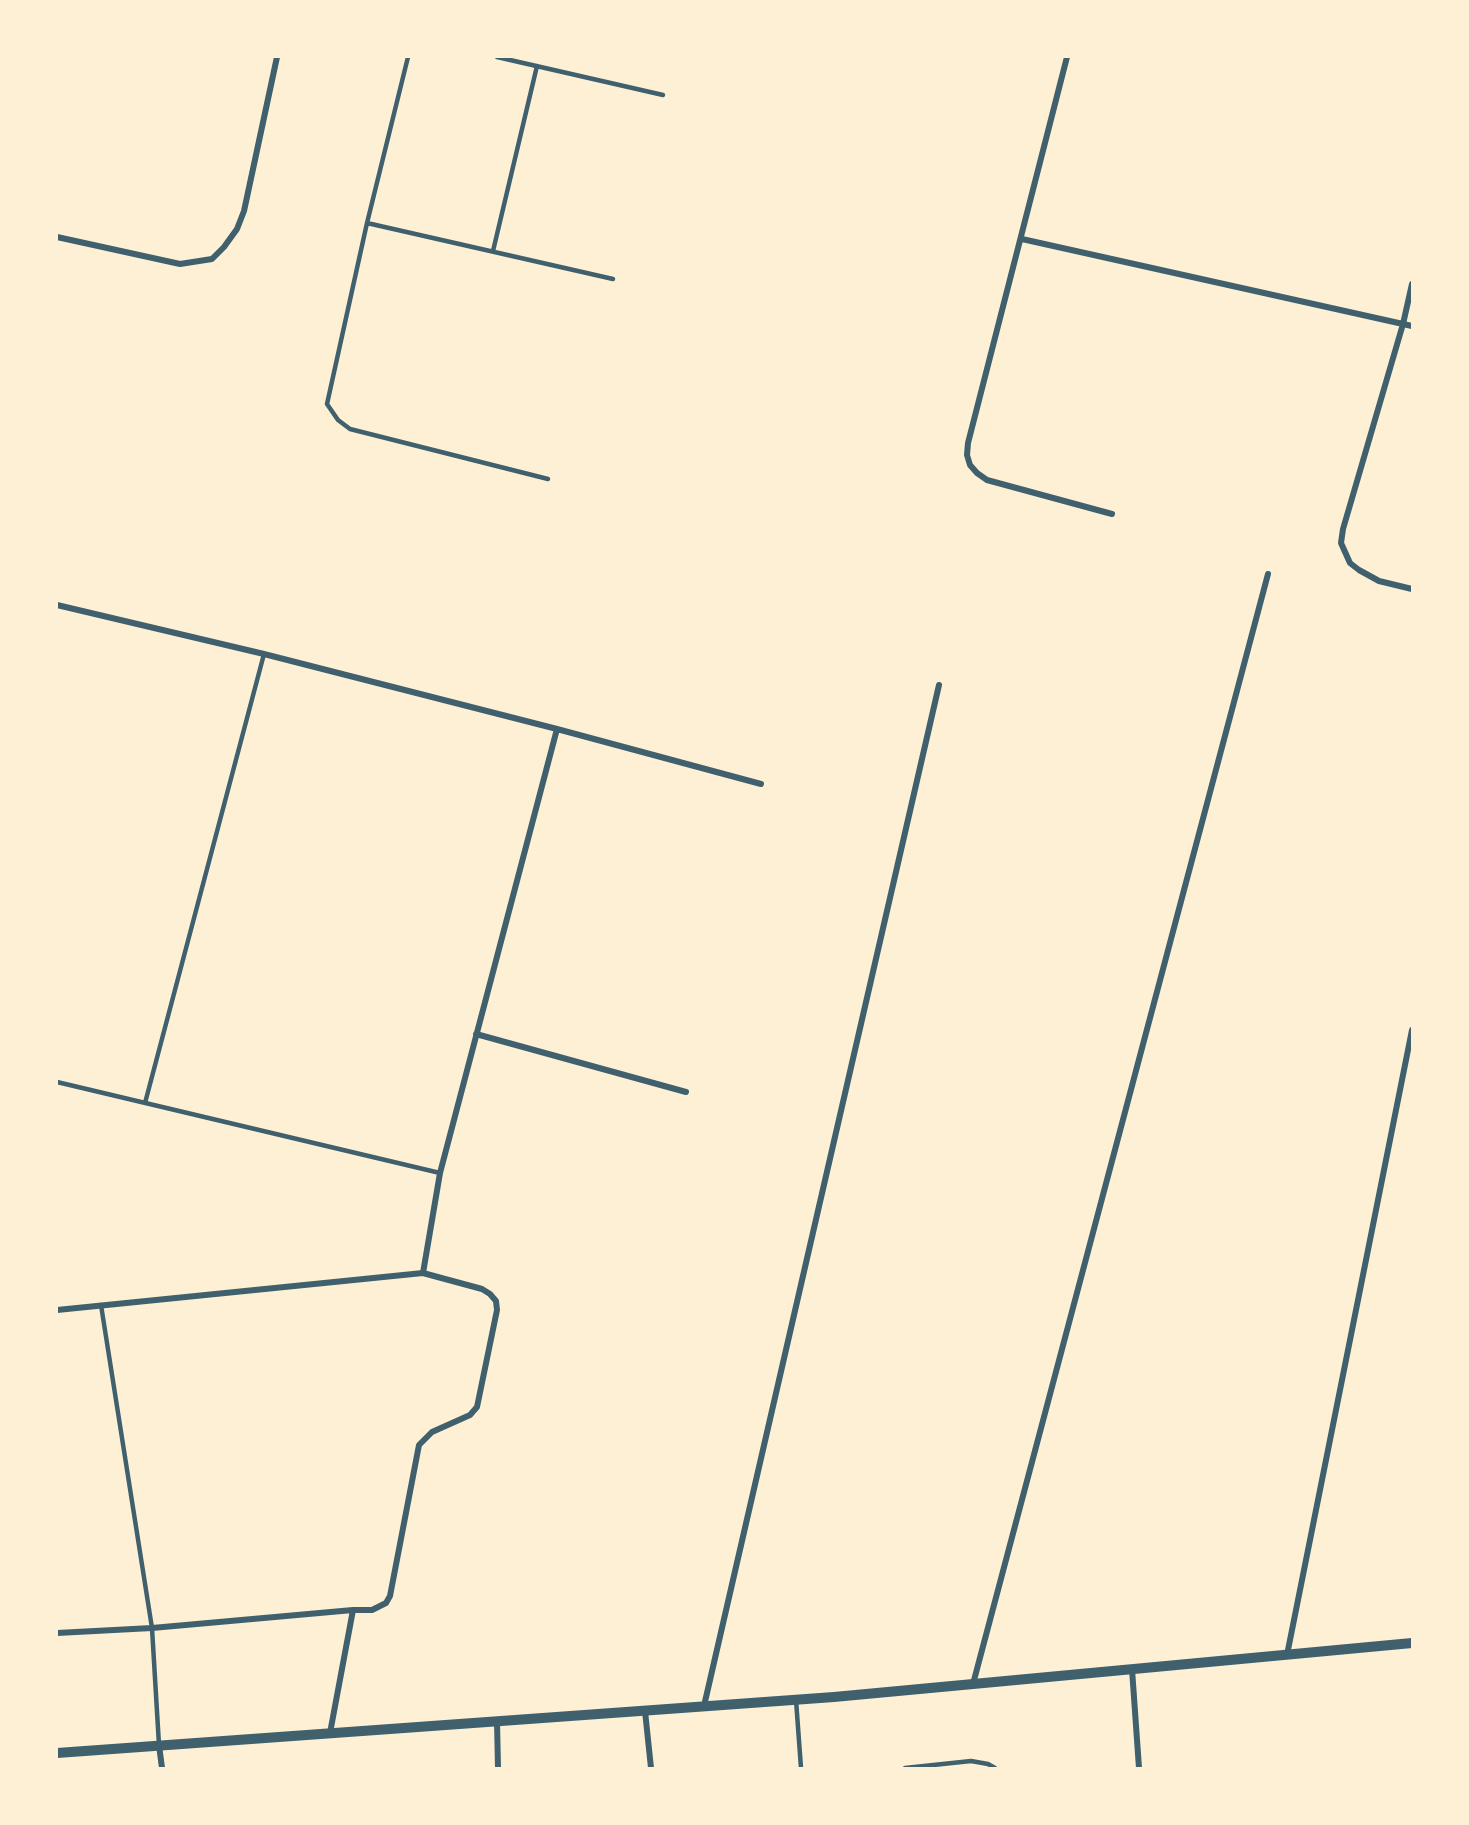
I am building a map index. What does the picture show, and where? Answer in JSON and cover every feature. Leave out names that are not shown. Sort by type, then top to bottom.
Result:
[{"type":"street","points":[[57,237],[180,264],[212,259],[237,229],[244,211],[277,57]]},
{"type":"street","points":[[1067,57],[968,443],[967,455],[970,465],[987,480],[1112,514]]},
{"type":"street","points":[[1022,239],[1412,326]]},
{"type":"street","points":[[1412,284],[1341,543],[1350,563],[1359,570],[1379,581],[1412,589]]},
{"type":"street","points":[[973,1684],[1268,574]]},
{"type":"street","points":[[57,605],[264,654],[760,784]]},
{"type":"street","points":[[704,1706],[939,685]]},
{"type":"street","points":[[423,1273],[440,1173],[557,729]]},
{"type":"street","points":[[1287,1654],[1412,1030]]},
{"type":"street","points":[[476,1034],[686,1092]]},
{"type":"street","points":[[57,1310],[423,1273],[482,1289],[496,1301],[497,1310],[477,1407],[470,1415],[432,1432],[419,1445],[390,1596],[386,1604],[372,1610],[152,1628],[57,1633]]},
{"type":"street","points":[[330,1733],[353,1610]]},
{"type":"street","points":[[57,1753],[796,1700],[1412,1643]]},
{"type":"street","points":[[1132,1669],[1139,1768]]},
{"type":"street","points":[[645,1711],[651,1768]]},
{"type":"street","points":[[497,1721],[498,1768]]},
{"type":"street","points":[[159,1745],[162,1768]]},
{"type":"lane","points":[[408,57],[367,223],[327,404],[338,420],[350,429],[548,479]]},
{"type":"lane","points":[[497,57],[663,95]]},
{"type":"lane","points":[[493,251],[537,66]]},
{"type":"lane","points":[[367,223],[613,279]]},
{"type":"lane","points":[[145,1103],[264,654]]},
{"type":"lane","points":[[57,1082],[440,1173]]},
{"type":"lane","points":[[101,1305],[152,1628],[159,1745]]},
{"type":"lane","points":[[796,1700],[801,1768]]},
{"type":"lane","points":[[905,1768],[971,1761],[996,1768]]}]
